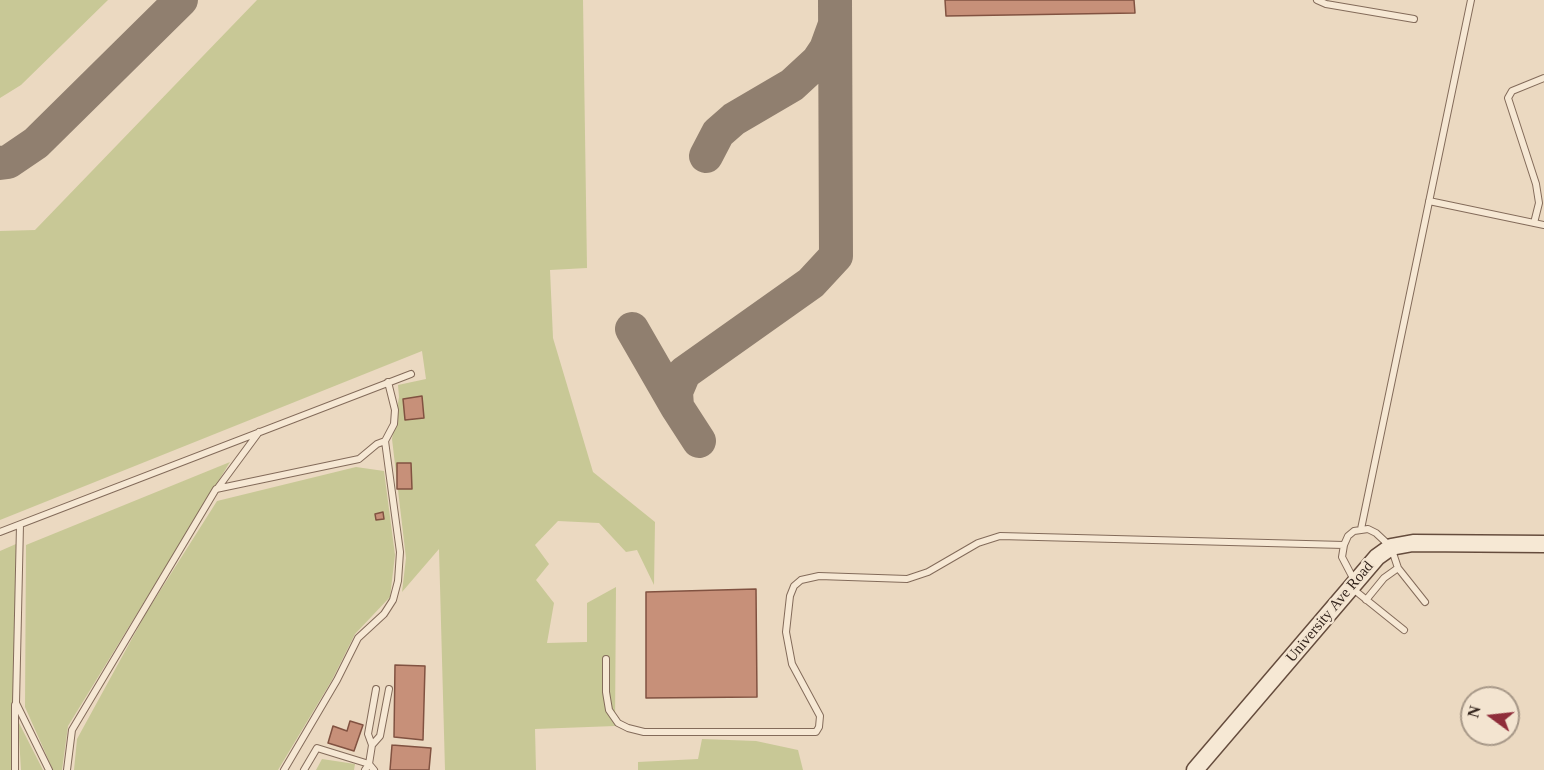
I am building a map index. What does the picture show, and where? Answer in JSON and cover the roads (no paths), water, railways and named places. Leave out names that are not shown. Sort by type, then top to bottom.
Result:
[{"type":"street","points":[[1391,547],[1413,543],[1544,544]]},
{"type":"street","name":"University Ave Road","points":[[1195,770],[1377,557],[1391,547]]},
{"type":"lane","points":[[1317,0],[1326,4],[1414,19]]},
{"type":"lane","points":[[1361,529],[1471,0]]},
{"type":"lane","points":[[1534,224],[1539,203],[1536,184],[1508,98],[1512,91],[1544,78]]},
{"type":"lane","points":[[1429,201],[1544,225]]},
{"type":"lane","points":[[0,532],[411,374]]},
{"type":"lane","points":[[284,770],[337,680],[358,638],[384,614],[396,591],[400,552],[385,441],[394,424],[395,410],[388,382]]},
{"type":"lane","points":[[67,770],[72,730],[216,489],[259,432]]},
{"type":"lane","points":[[216,489],[359,459],[377,444],[385,441]]},
{"type":"lane","points":[[15,770],[20,525]]},
{"type":"lane","points":[[1404,630],[1366,600],[1354,585],[1342,558],[1348,536],[1361,529],[1368,529],[1376,533],[1391,547],[1398,568],[1425,602]]},
{"type":"lane","points":[[606,658],[606,692],[609,710],[618,723],[628,728],[644,732],[816,732],[819,728],[820,716],[792,664],[786,632],[790,596],[794,586],[801,580],[819,576],[907,579],[928,572],[978,543],[1000,536],[1344,545]]},
{"type":"lane","points":[[1366,600],[1384,578],[1398,568]]},
{"type":"lane","points":[[365,770],[369,764],[372,745],[368,734],[376,689]]},
{"type":"lane","points":[[372,745],[380,736],[389,689]]},
{"type":"lane","points":[[15,703],[49,770]]},
{"type":"lane","points":[[304,770],[317,748],[369,764],[374,770]]}]
